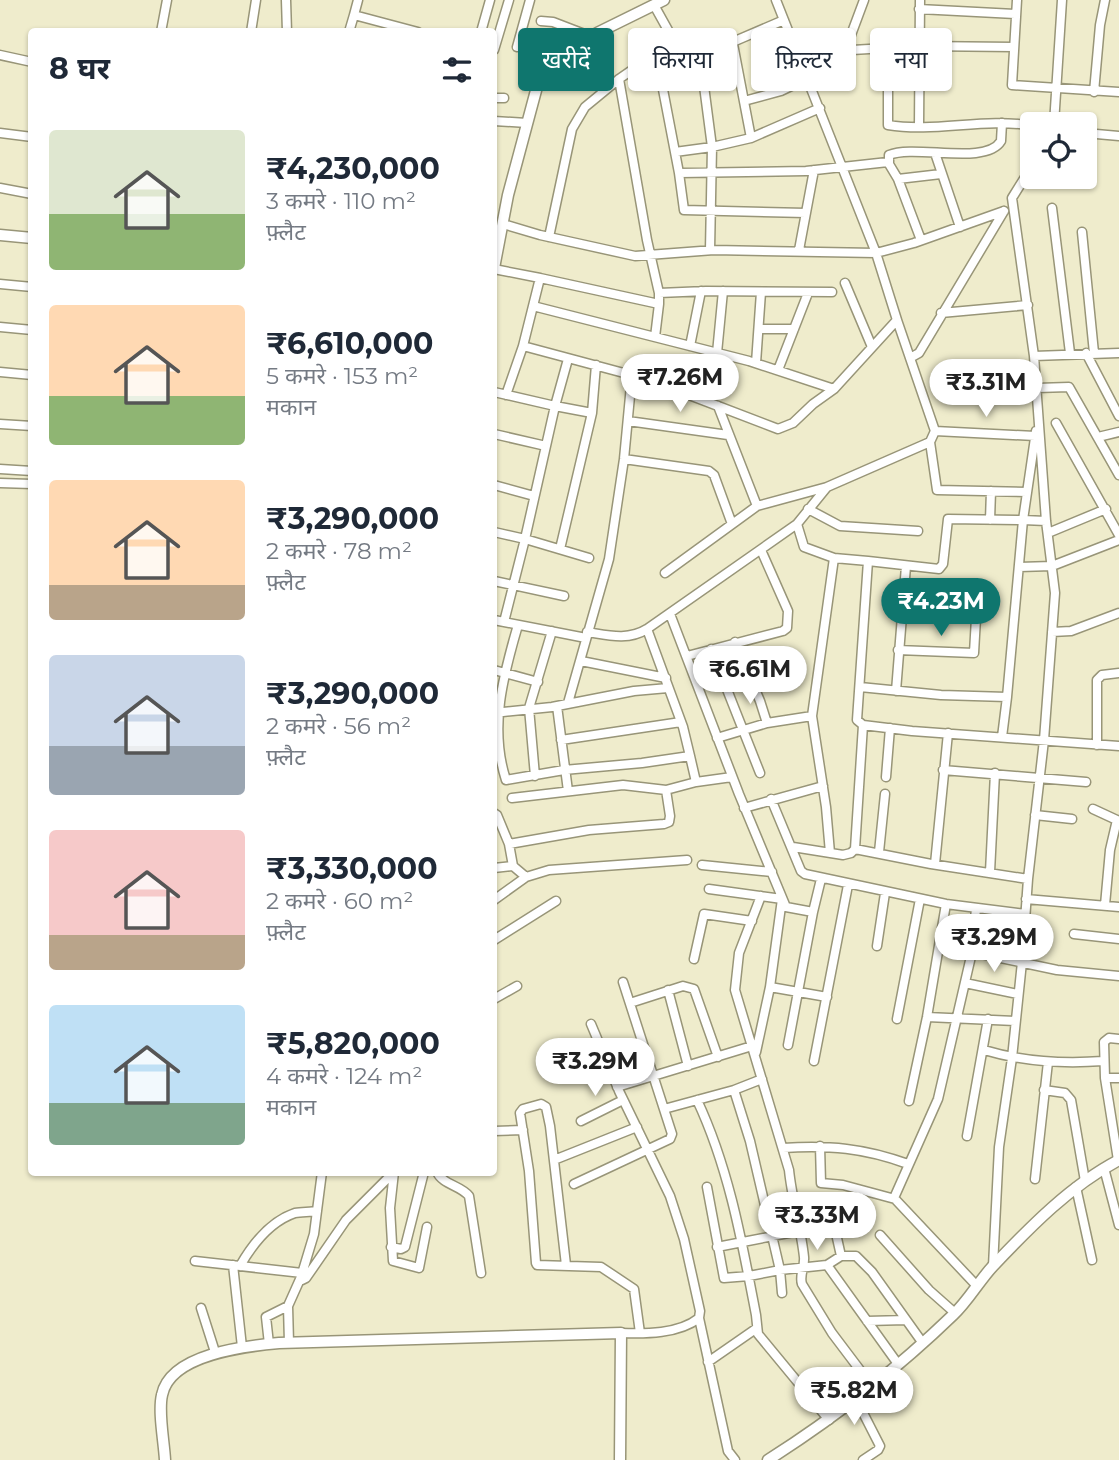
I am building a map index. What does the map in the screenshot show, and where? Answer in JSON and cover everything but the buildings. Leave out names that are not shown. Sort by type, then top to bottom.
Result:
[{"type":"street","points":[[162,28],[167,0]]},
{"type":"street","points":[[252,28],[256,0]]},
{"type":"street","points":[[286,0],[287,28]]},
{"type":"street","points":[[350,28],[358,0]]},
{"type":"street","points":[[482,28],[490,0]]},
{"type":"street","points":[[497,40],[509,0]]},
{"type":"street","points":[[517,47],[530,0]]},
{"type":"street","points":[[609,28],[664,0]]},
{"type":"street","points":[[776,0],[787,28]]},
{"type":"street","points":[[854,28],[864,0]]},
{"type":"street","points":[[1017,0],[1012,85],[1119,92]]},
{"type":"street","points":[[1054,112],[1062,0]]},
{"type":"street","points":[[1094,92],[1105,0]]},
{"type":"street","points":[[654,5],[667,28]]},
{"type":"street","points":[[920,28],[920,5],[1015,15]]},
{"type":"street","points":[[354,15],[387,28]]},
{"type":"street","points":[[751,138],[733,44],[784,20]]},
{"type":"street","points":[[541,21],[569,28]]},
{"type":"street","points":[[952,46],[1014,47]]},
{"type":"street","points":[[0,55],[28,61]]},
{"type":"street","points":[[549,237],[572,129],[592,100],[628,73]]},
{"type":"street","points":[[619,79],[650,257],[659,293],[655,337]]},
{"type":"street","points":[[497,253],[536,91]]},
{"type":"street","points":[[663,91],[684,210],[806,213]]},
{"type":"street","points":[[705,91],[712,148],[710,250]]},
{"type":"street","points":[[744,101],[781,91]]},
{"type":"street","points":[[813,91],[876,253],[935,431],[930,442],[937,490],[1027,492]]},
{"type":"street","points":[[888,91],[888,125],[1020,125]]},
{"type":"street","points":[[919,91],[919,126]]},
{"type":"street","points":[[497,98],[504,98]]},
{"type":"street","points":[[675,152],[712,148],[751,138],[820,108]]},
{"type":"street","points":[[497,121],[527,123]]},
{"type":"street","points":[[921,240],[898,179],[888,162],[890,155],[901,152],[958,153],[995,149],[1001,141],[1002,123]]},
{"type":"street","points":[[0,133],[28,136]]},
{"type":"street","points":[[1097,134],[1119,136]]},
{"type":"street","points":[[935,153],[960,227]]},
{"type":"street","points":[[679,173],[814,170],[888,162]]},
{"type":"street","points":[[800,250],[814,170]]},
{"type":"street","points":[[898,179],[941,174]]},
{"type":"street","points":[[910,358],[919,353],[1020,185]]},
{"type":"street","points":[[0,188],[28,193]]},
{"type":"street","points":[[993,1266],[999,1147],[1022,962],[1026,899],[1044,740],[1055,593],[1046,521],[1034,356],[1012,198]]},
{"type":"street","points":[[1052,208],[1070,353]]},
{"type":"street","points":[[503,224],[635,256],[650,257],[710,250],[876,253],[1004,211]]},
{"type":"street","points":[[1082,232],[1090,353],[1119,416]]},
{"type":"street","points":[[0,235],[28,237]]},
{"type":"street","points":[[497,269],[659,304]]},
{"type":"street","points":[[506,395],[523,346],[540,278]]},
{"type":"street","points":[[845,283],[872,347]]},
{"type":"street","points":[[0,284],[28,287]]},
{"type":"street","points":[[690,346],[701,291]]},
{"type":"street","points":[[717,352],[723,291]]},
{"type":"street","points":[[756,363],[761,292]]},
{"type":"street","points":[[659,293],[832,292]]},
{"type":"street","points":[[778,370],[808,293]]},
{"type":"street","points":[[941,313],[1028,305]]},
{"type":"street","points":[[533,306],[717,352],[834,389]]},
{"type":"street","points":[[523,346],[632,375],[773,428],[784,428],[834,389],[897,320]]},
{"type":"street","points":[[0,327],[28,330]]},
{"type":"street","points":[[759,329],[794,329]]},
{"type":"street","points":[[1034,356],[1119,353]]},
{"type":"street","points":[[504,622],[568,359]]},
{"type":"street","points":[[560,549],[592,413],[596,365]]},
{"type":"street","points":[[0,372],[28,375]]},
{"type":"street","points":[[568,703],[609,559],[624,459],[632,375]]},
{"type":"street","points":[[1037,388],[1069,387],[1119,475]]},
{"type":"street","points":[[497,392],[592,413]]},
{"type":"street","points":[[718,406],[757,506]]},
{"type":"street","points":[[1002,737],[1023,520],[1039,414]]},
{"type":"street","points":[[628,421],[728,435]]},
{"type":"street","points":[[1019,566],[1052,566],[1119,537],[1106,509],[1056,423]]},
{"type":"street","points":[[0,424],[28,426]]},
{"type":"street","points":[[935,431],[1035,436]]},
{"type":"street","points":[[1098,437],[1119,432]]},
{"type":"street","points":[[497,437],[546,446]]},
{"type":"street","points":[[665,573],[757,506],[827,487],[930,442]]},
{"type":"street","points":[[624,459],[709,471],[714,475],[732,524]]},
{"type":"street","points":[[0,469],[28,471]]},
{"type":"street","points":[[0,483],[28,484]]},
{"type":"street","points":[[497,486],[534,496]]},
{"type":"street","points":[[497,621],[586,635],[623,637],[640,633],[797,524],[827,487]]},
{"type":"street","points":[[990,520],[991,491]]},
{"type":"street","points":[[808,509],[840,526],[918,531]]},
{"type":"street","points":[[1048,533],[1106,509]]},
{"type":"street","points":[[797,524],[804,547],[834,558],[941,568],[948,519],[1046,521]]},
{"type":"street","points":[[497,533],[589,558]]},
{"type":"street","points":[[687,656],[783,631],[788,626],[788,611],[761,550]]},
{"type":"street","points":[[830,853],[812,716],[834,558]]},
{"type":"street","points":[[868,561],[857,720],[863,725],[1119,746]]},
{"type":"street","points":[[896,691],[906,566]]},
{"type":"street","points":[[497,583],[564,596]]},
{"type":"street","points":[[1052,632],[1071,631],[1119,613]]},
{"type":"street","points":[[670,614],[782,899],[786,907],[813,912]]},
{"type":"street","points":[[898,650],[975,653],[976,618]]},
{"type":"street","points":[[497,706],[518,625]]},
{"type":"street","points":[[647,629],[681,722],[696,782]]},
{"type":"street","points":[[535,776],[529,708],[552,631]]},
{"type":"street","points":[[735,642],[760,701],[766,723]]},
{"type":"street","points":[[711,649],[761,773]]},
{"type":"street","points":[[581,661],[666,678]]},
{"type":"street","points":[[497,671],[538,682]]},
{"type":"street","points":[[1097,745],[1097,680],[1102,675],[1119,673]]},
{"type":"street","points":[[860,687],[1007,697]]},
{"type":"street","points":[[497,713],[668,688]]},
{"type":"street","points":[[557,706],[568,791]]},
{"type":"street","points":[[717,738],[766,723],[812,716]]},
{"type":"street","points":[[561,740],[681,722]]},
{"type":"street","points":[[855,849],[863,725]]},
{"type":"street","points":[[497,728],[505,779],[509,781],[565,770],[690,756]]},
{"type":"street","points":[[886,777],[890,728]]},
{"type":"street","points":[[935,864],[948,733]]},
{"type":"street","points":[[943,770],[1086,782]]},
{"type":"street","points":[[990,872],[995,773]]},
{"type":"street","points":[[512,798],[623,785],[666,789],[732,776]]},
{"type":"street","points":[[744,808],[822,786]]},
{"type":"street","points":[[509,844],[589,830],[664,824],[670,816],[666,789]]},
{"type":"street","points":[[879,852],[884,794]]},
{"type":"street","points":[[771,799],[801,871],[811,877],[946,904],[1025,914]]},
{"type":"street","points":[[1094,809],[1118,821],[1110,849],[1105,905]]},
{"type":"street","points":[[497,815],[509,844],[513,866],[526,877]]},
{"type":"street","points":[[1035,815],[1072,819]]},
{"type":"street","points":[[793,847],[830,853],[848,854],[855,849],[879,852],[1028,879]]},
{"type":"street","points":[[497,898],[526,877],[549,870],[688,860]]},
{"type":"street","points":[[702,865],[772,872]]},
{"type":"street","points":[[497,868],[513,866]]},
{"type":"street","points":[[788,1045],[821,879]]},
{"type":"street","points":[[814,1061],[848,885]]},
{"type":"street","points":[[709,888],[782,899]]},
{"type":"street","points":[[877,946],[885,893]]},
{"type":"street","points":[[761,896],[739,953],[735,990],[789,1170],[792,1199],[801,1231],[804,1268],[800,1279],[832,1333],[872,1386]]},
{"type":"street","points":[[754,1050],[770,987],[782,899]]},
{"type":"street","points":[[897,1019],[920,899]]},
{"type":"street","points":[[1026,899],[1119,907]]},
{"type":"street","points":[[497,938],[556,901]]},
{"type":"street","points":[[909,1101],[927,1017],[946,904]]},
{"type":"street","points":[[894,1198],[908,1164],[926,1132],[938,1099],[965,984],[976,908]]},
{"type":"street","points":[[694,959],[704,914],[752,921]]},
{"type":"street","points":[[1073,934],[1119,939]]},
{"type":"street","points":[[971,952],[1057,970],[1119,976]]},
{"type":"street","points":[[574,1184],[649,1150],[672,1134],[623,982]]},
{"type":"street","points":[[965,984],[1018,994]]},
{"type":"street","points":[[630,1003],[683,985],[690,986],[696,991],[718,1057]]},
{"type":"street","points":[[497,997],[517,986]]},
{"type":"street","points":[[770,987],[828,997]]},
{"type":"street","points":[[668,990],[688,1066]]},
{"type":"street","points":[[927,1017],[1015,1021]]},
{"type":"street","points":[[967,1136],[988,1019]]},
{"type":"street","points":[[591,1024],[617,1087],[670,1196],[684,1239],[728,1451],[735,1460]]},
{"type":"street","points":[[768,1460],[829,1420],[898,1364],[955,1313],[993,1266],[1080,1184],[1118,1160],[1103,1061],[1106,1039],[1119,1039]]},
{"type":"street","points":[[617,1087],[718,1057],[754,1050]]},
{"type":"street","points":[[984,1050],[1012,1058],[1048,1062],[1103,1061]]},
{"type":"street","points":[[1035,1179],[1048,1062]]},
{"type":"street","points":[[1105,1078],[1119,1078]]},
{"type":"street","points":[[664,1109],[734,1090],[762,1079]]},
{"type":"street","points":[[734,1090],[750,1141],[780,1270],[782,1293]]},
{"type":"street","points":[[1044,1090],[1065,1093],[1071,1100],[1092,1260]]},
{"type":"street","points":[[581,1121],[623,1100]]},
{"type":"street","points":[[697,1100],[712,1133],[730,1188],[757,1328],[763,1342],[829,1420]]},
{"type":"street","points":[[566,1265],[550,1126],[544,1104],[521,1110],[536,1263],[537,1265],[601,1267],[634,1289],[640,1334]]},
{"type":"street","points":[[554,1160],[637,1127]]},
{"type":"street","points":[[497,1131],[523,1130]]},
{"type":"street","points":[[783,1148],[820,1146],[877,1153],[908,1164]]},
{"type":"street","points":[[820,1146],[822,1184],[843,1185],[894,1198],[976,1286]]},
{"type":"street","points":[[1104,1168],[1119,1225]]},
{"type":"street","points":[[289,1343],[288,1306],[301,1278],[317,1211],[321,1176]]},
{"type":"street","points":[[195,1261],[306,1278],[346,1220],[390,1176]]},
{"type":"street","points":[[394,1176],[390,1208],[391,1247],[392,1259],[396,1263],[419,1268],[427,1227]]},
{"type":"street","points":[[391,1247],[405,1247],[423,1176]]},
{"type":"street","points":[[440,1176],[469,1196],[481,1273]]},
{"type":"street","points":[[707,1187],[724,1278],[827,1265],[841,1256],[856,1256],[922,1342]]},
{"type":"street","points":[[242,1346],[236,1266],[268,1229],[294,1214],[317,1211]]},
{"type":"street","points":[[717,1247],[834,1226],[841,1256]]},
{"type":"street","points":[[880,1235],[929,1290],[955,1313]]},
{"type":"street","points":[[827,1265],[898,1364]]},
{"type":"street","points":[[269,1344],[266,1317],[288,1306]]},
{"type":"street","points":[[201,1308],[215,1352]]},
{"type":"street","points":[[164,1460],[161,1396],[167,1380],[215,1352],[242,1346],[289,1343],[640,1334],[689,1325],[699,1318]]},
{"type":"street","points":[[867,1321],[906,1320]]},
{"type":"street","points":[[708,1362],[757,1328]]},
{"type":"street","points":[[620,1460],[621,1333]]},
{"type":"street","points":[[856,1399],[879,1444],[879,1449],[868,1459]]}]
